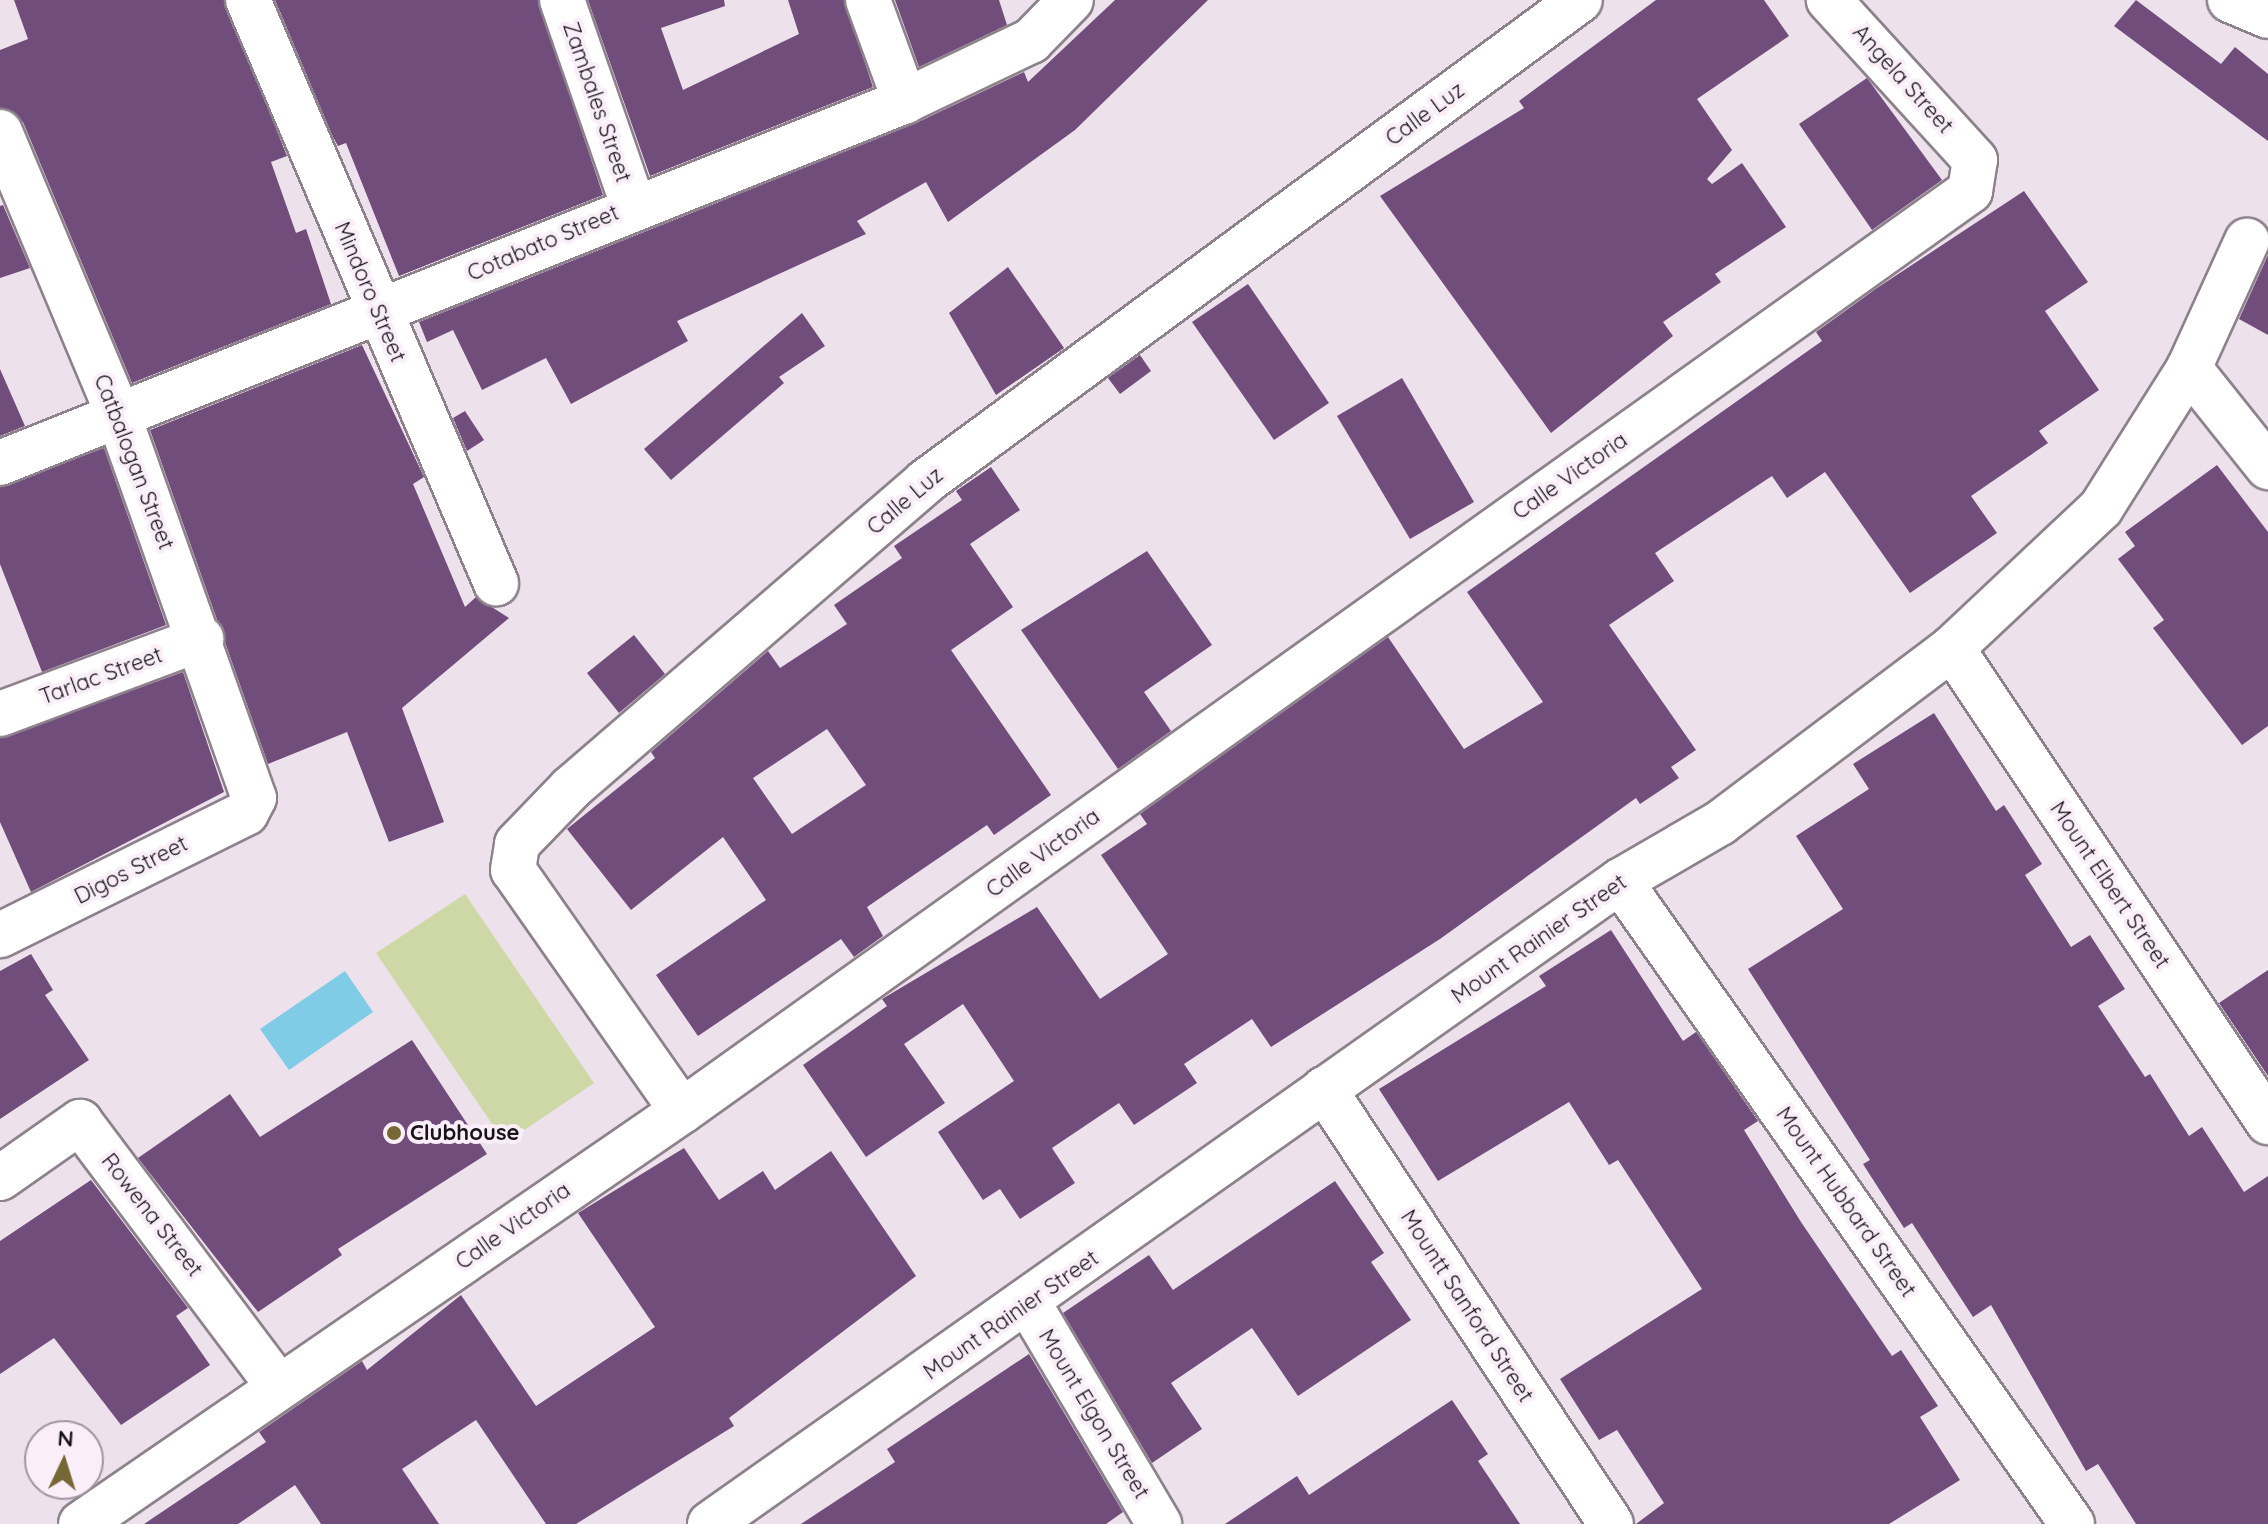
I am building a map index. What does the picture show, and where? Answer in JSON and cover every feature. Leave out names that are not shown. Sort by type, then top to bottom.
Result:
[{"type":"street","name":"Mindoro Street","points":[[248,0],[377,312],[496,583]]},
{"type":"street","name":"Zambales Street","points":[[562,0],[633,205]]},
{"type":"street","points":[[868,0],[905,101]]},
{"type":"street","name":"Cotabato Street","points":[[0,463],[377,312],[633,205],[905,101],[1031,41],[1071,0]]},
{"type":"street","name":"Calle Luz","points":[[682,1111],[513,870],[517,844],[571,788],[925,482],[1580,0]]},
{"type":"street","name":"Angela Street","points":[[1829,0],[1975,160]]},
{"type":"street","points":[[2230,0],[2268,16]]},
{"type":"street","name":"Catbalogan Street","points":[[0,132],[119,417],[201,639],[254,798]]},
{"type":"street","name":"Calle Victoria","points":[[81,1524],[682,1111],[1970,191],[1975,160]]},
{"type":"street","name":"Mount Rainier Street","points":[[710,1524],[1029,1304],[1324,1089],[1620,881],[1720,823],[1952,648],[2101,508],[2189,368],[2247,241]]},
{"type":"street","points":[[2189,368],[2268,467]]},
{"type":"street","name":"Tarlac Street","points":[[0,714],[201,639]]},
{"type":"street","name":"Mount Elbert Street","points":[[1952,648],[2268,1122]]},
{"type":"street","name":"Digos Street","points":[[5,919],[246,813],[254,798]]},
{"type":"street","name":"Mount Hubbard Street","points":[[1620,881],[2072,1524]]},
{"type":"street","name":"Mountt Sanford Street","points":[[1324,1089],[1611,1524]]},
{"type":"street","name":"Rowena Street","points":[[0,1178],[80,1122],[279,1387]]},
{"type":"street","name":"Mount Elgon Street","points":[[1029,1304],[1159,1524]]},
{"type":"green space","points":[[465,894],[594,1083],[505,1143],[376,953]]},
{"type":"water","points":[[345,971],[373,1012],[289,1070],[260,1029]]},
{"type":"building","points":[[14,0],[224,0],[287,156],[271,162],[296,233],[306,229],[331,304],[132,383],[23,122],[0,108],[0,50],[28,39]]},
{"type":"building","points":[[275,0],[538,0],[603,195],[399,276],[346,143],[338,146],[333,137]]},
{"type":"building","points":[[588,0],[724,0],[725,6],[661,28],[683,90],[799,34],[788,0],[844,0],[873,87],[650,176]]},
{"type":"building","points":[[895,0],[999,0],[1007,25],[919,67]]},
{"type":"building","points":[[1115,0],[1208,0],[1075,130],[948,222],[926,182],[857,221],[866,234],[677,321],[688,341],[571,404],[546,358],[482,390],[453,330],[427,342],[419,322],[914,124],[1024,72],[1028,82]]},
{"type":"building","points":[[1656,0],[1764,0],[1789,36],[1697,99],[1732,150],[1707,179],[1712,184],[1742,163],[1786,227],[1715,274],[1721,282],[1663,322],[1673,336],[1551,433],[1380,196],[1524,108],[1519,101]]},
{"type":"building","points":[[2136,0],[2221,64],[2235,47],[2268,74],[2268,141],[2114,26]]},
{"type":"building","points":[[1867,78],[1942,180],[1872,230],[1799,124]]},
{"type":"building","points":[[2024,191],[2088,282],[2045,311],[2099,390],[2039,431],[2048,443],[1971,496],[1997,533],[1910,593],[1825,472],[1787,498],[1772,476],[1655,553],[1674,581],[1609,625],[1696,750],[1671,767],[1679,778],[1640,804],[1636,798],[1440,939],[1271,1047],[1252,1019],[1184,1064],[1197,1083],[1134,1125],[1119,1103],[1052,1148],[1075,1183],[1020,1219],[1000,1189],[983,1200],[938,1132],[1014,1081],[963,1004],[904,1044],[945,1103],[866,1157],[803,1065],[887,1006],[882,999],[1037,907],[1100,999],[1168,954],[1101,855],[1147,824],[1140,814],[1388,637],[1464,749],[1543,702],[1467,592],[1822,341],[1816,332],[1877,288]]},
{"type":"building","points":[[3,205],[30,268],[0,278],[0,206]]},
{"type":"building","points":[[2268,255],[2268,335],[2239,319]]},
{"type":"building","points":[[1008,267],[1064,348],[996,395],[949,313]]},
{"type":"building","points":[[1248,284],[1329,403],[1274,440],[1192,322]]},
{"type":"building","points":[[802,313],[825,346],[779,377],[784,383],[671,480],[644,449]]},
{"type":"building","points":[[362,345],[424,477],[413,484],[465,607],[476,597],[509,618],[402,708],[444,822],[389,842],[347,732],[268,764],[150,430]]},
{"type":"building","points":[[1140,355],[1151,371],[1120,394],[1108,378]]},
{"type":"building","points":[[0,369],[25,426],[0,436]]},
{"type":"building","points":[[1402,378],[1474,502],[1410,539],[1337,416]]},
{"type":"building","points":[[465,411],[484,440],[467,451],[453,418]]},
{"type":"building","points":[[104,448],[166,625],[42,672],[0,564],[0,487]]},
{"type":"building","points":[[2217,465],[2268,532],[2268,726],[2242,745],[2153,628],[2164,620],[2118,559],[2135,546],[2125,532]]},
{"type":"building","points":[[991,467],[1020,510],[970,544],[1013,607],[951,650],[1051,795],[994,835],[987,825],[867,907],[883,936],[854,957],[841,939],[698,1036],[656,975],[766,900],[723,837],[631,910],[567,829],[655,758],[651,752],[768,651],[780,668],[847,624],[834,605],[902,558],[894,546],[962,500],[956,491]],"holes":[[[827,729],[866,785],[792,834],[753,778]]]},
{"type":"building","points":[[1147,551],[1212,645],[1144,692],[1171,731],[1118,769],[1021,630]]},
{"type":"building","points":[[634,635],[665,674],[619,713],[587,673]]},
{"type":"building","points":[[183,672],[224,792],[31,892],[0,822],[0,738]]},
{"type":"building","points":[[1934,713],[1996,811],[2004,805],[2042,864],[2025,875],[2071,947],[2090,935],[2125,989],[2098,1006],[2145,1077],[2150,1074],[2189,1136],[2202,1127],[2244,1192],[2268,1176],[2268,1524],[2136,1524],[2098,1464],[2086,1471],[1991,1305],[1973,1317],[1912,1223],[1904,1228],[1863,1164],[1870,1160],[1748,969],[1843,909],[1796,836],[1869,789],[1853,764]]},
{"type":"building","points":[[1611,930],[1683,1041],[1696,1032],[1758,1121],[1744,1130],[1801,1222],[1892,1356],[1901,1350],[1938,1406],[1920,1417],[1960,1480],[1889,1524],[1636,1524],[1664,1503],[1617,1430],[1599,1440],[1560,1379],[1702,1289],[1618,1160],[1609,1165],[1569,1102],[1438,1181],[1379,1089],[1546,986],[1539,976]]},
{"type":"building","points":[[31,954],[53,990],[45,995],[89,1060],[0,1119],[0,971]]},
{"type":"building","points":[[2268,970],[2268,1076],[2219,1003]]},
{"type":"building","points":[[412,1040],[487,1154],[338,1249],[342,1255],[258,1312],[138,1158],[230,1094],[260,1137]]},
{"type":"building","points":[[684,1148],[719,1200],[763,1171],[775,1190],[831,1151],[916,1276],[729,1418],[734,1426],[576,1524],[546,1524],[476,1420],[402,1469],[439,1524],[321,1524],[295,1485],[238,1524],[144,1524],[266,1442],[259,1432],[362,1361],[367,1370],[461,1295],[536,1406],[655,1327],[578,1213]]},
{"type":"building","points":[[91,1180],[188,1308],[176,1316],[210,1365],[121,1425],[54,1338],[0,1374],[0,1241]]},
{"type":"building","points":[[1335,1181],[1384,1253],[1371,1262],[1411,1320],[1298,1396],[1252,1328],[1171,1383],[1202,1429],[1152,1463],[1063,1313],[1149,1255],[1173,1290]]},
{"type":"building","points":[[1029,1354],[1123,1512],[1106,1524],[801,1524],[895,1462],[887,1449]]},
{"type":"building","points":[[1452,1400],[1488,1454],[1478,1461],[1520,1524],[1225,1524],[1297,1476],[1309,1495]]},
{"type":"place","name":"Clubhouse","points":[[394,1133]]}]
